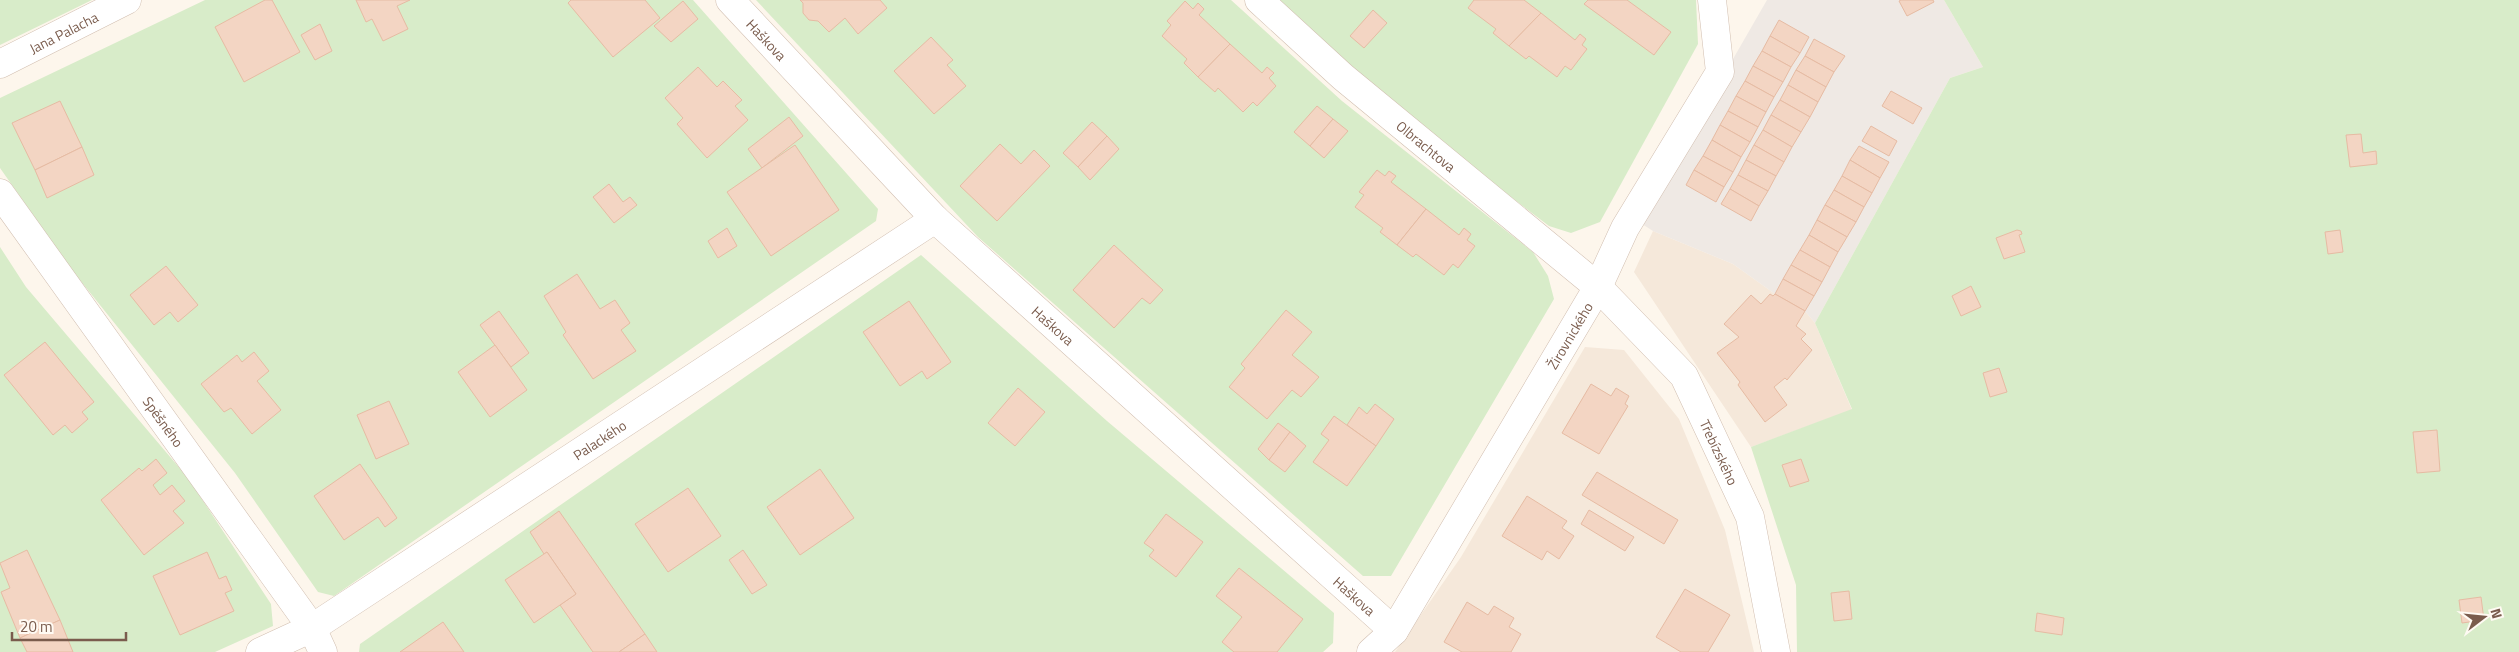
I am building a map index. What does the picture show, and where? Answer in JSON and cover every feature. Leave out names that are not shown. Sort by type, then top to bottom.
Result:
[{"type":"street","name":"Jana Palacha","points":[[0,64],[127,0]]},
{"type":"street","name":"Haškova","points":[[730,0],[935,219],[1394,631]]},
{"type":"street","name":"Olbrachtova","points":[[1259,0],[1343,77],[1598,287]]},
{"type":"street","name":"Žirovnického","points":[[1371,652],[1394,631],[1598,287],[1626,228],[1720,72],[1712,0]]},
{"type":"street","name":"Spěšného","points":[[0,193],[318,640]]},
{"type":"street","name":"Palackého","points":[[260,652],[318,640],[935,219]]},
{"type":"street","name":"Třebízského","points":[[1598,287],[1684,376],[1750,517],[1776,652]]},
{"type":"shaded area","points":[[1767,0],[1944,0],[1983,67],[1950,78],[1815,323],[1805,311],[1775,294],[1733,264],[1653,231],[1639,222]]},
{"type":"shaded area","points":[[1653,231],[1733,264],[1775,294],[1805,311],[1815,323],[1852,410],[1751,447],[1634,272]]},
{"type":"shaded area","points":[[1585,347],[1624,350],[1679,419],[1725,530],[1754,652],[1395,652],[1461,557]]},
{"type":"green space","points":[[0,0],[92,0],[0,45]]},
{"type":"green space","points":[[205,0],[693,0],[878,209],[876,221],[334,596],[318,592],[235,473],[71,269],[0,168],[0,98]]},
{"type":"green space","points":[[756,0],[1231,0],[1342,101],[1533,252],[1548,276],[1554,299],[1391,576],[1363,576],[978,237]]},
{"type":"green space","points":[[1271,0],[1696,0],[1698,44],[1600,222],[1571,233],[1549,226],[1348,73]]},
{"type":"green space","points":[[1944,0],[2519,0],[2519,652],[1797,652],[1796,585],[1751,447],[1852,409],[1815,323],[1950,78],[1983,67]]},
{"type":"green space","points":[[0,247],[26,287],[188,478],[271,604],[273,626],[215,652],[0,652]]},
{"type":"green space","points":[[921,255],[1107,421],[1334,613],[1333,643],[1323,652],[359,652],[360,644]]},
{"type":"building","points":[[265,0],[272,0],[300,52],[244,82],[215,27]]},
{"type":"building","points":[[356,0],[410,0],[397,6],[408,29],[383,41],[372,19],[366,22]]},
{"type":"building","points":[[571,0],[645,0],[660,18],[613,57],[568,3]]},
{"type":"building","points":[[800,0],[880,0],[887,8],[858,34],[845,18],[829,32],[818,21],[809,20],[803,13],[803,3]]},
{"type":"building","points":[[1474,0],[1524,0],[1541,13],[1509,46],[1493,33],[1496,29],[1468,8]]},
{"type":"building","points":[[1588,0],[1627,0],[1671,32],[1654,55],[1584,4]]},
{"type":"building","points":[[1933,0],[1934,2],[1907,16],[1899,1]]},
{"type":"building","points":[[683,1],[698,19],[671,42],[654,26]]},
{"type":"building","points":[[1185,1],[1193,9],[1198,3],[1204,9],[1199,15],[1230,44],[1198,77],[1184,63],[1187,59],[1162,36],[1171,25],[1167,21]]},
{"type":"building","points":[[1373,10],[1387,23],[1364,48],[1350,36]]},
{"type":"building","points":[[1541,13],[1575,40],[1580,34],[1586,39],[1582,45],[1587,49],[1571,70],[1565,66],[1557,77],[1529,56],[1526,59],[1509,46]]},
{"type":"building","points":[[1779,20],[1809,37],[1800,53],[1770,36]]},
{"type":"building","points":[[320,24],[332,51],[315,60],[301,35]]},
{"type":"building","points":[[1770,36],[1800,53],[1791,67],[1762,51]]},
{"type":"building","points":[[931,37],[953,60],[947,65],[966,86],[934,114],[894,71]]},
{"type":"building","points":[[1814,39],[1845,56],[1834,72],[1805,56]]},
{"type":"building","points":[[1230,44],[1262,73],[1267,67],[1274,73],[1269,78],[1276,86],[1257,106],[1253,102],[1243,112],[1218,88],[1215,92],[1198,77]]},
{"type":"building","points":[[1762,51],[1791,67],[1783,82],[1753,66]]},
{"type":"building","points":[[1805,56],[1834,72],[1826,87],[1796,70]]},
{"type":"building","points":[[1753,66],[1783,82],[1774,97],[1745,81]]},
{"type":"building","points":[[698,67],[717,87],[723,81],[742,100],[735,106],[748,120],[707,158],[677,124],[683,118],[665,98]]},
{"type":"building","points":[[1796,70],[1826,87],[1818,102],[1788,85]]},
{"type":"building","points":[[1745,81],[1774,97],[1766,112],[1736,96]]},
{"type":"building","points":[[1788,85],[1818,102],[1810,117],[1780,100]]},
{"type":"building","points":[[1891,91],[1922,108],[1913,124],[1882,106]]},
{"type":"building","points":[[1736,96],[1766,112],[1758,127],[1728,111]]},
{"type":"building","points":[[1780,100],[1810,117],[1801,132],[1771,115]]},
{"type":"building","points":[[60,101],[82,147],[35,170],[12,123]]},
{"type":"building","points":[[1317,106],[1333,119],[1310,146],[1294,132]]},
{"type":"building","points":[[1728,111],[1758,127],[1750,142],[1720,125]]},
{"type":"building","points":[[1771,115],[1801,132],[1792,147],[1763,130]]},
{"type":"building","points":[[789,117],[803,136],[762,168],[748,149]]},
{"type":"building","points":[[1333,119],[1348,131],[1324,158],[1310,146]]},
{"type":"building","points":[[1092,122],[1107,136],[1078,167],[1063,153]]},
{"type":"building","points":[[1720,125],[1750,142],[1741,157],[1712,140]]},
{"type":"building","points":[[1871,126],[1897,141],[1889,156],[1862,141]]},
{"type":"building","points":[[1763,130],[1792,147],[1784,162],[1754,145]]},
{"type":"building","points":[[2361,134],[2363,153],[2376,151],[2377,164],[2350,167],[2346,135]]},
{"type":"building","points":[[1107,136],[1119,149],[1090,180],[1078,167]]},
{"type":"building","points":[[1712,140],[1741,157],[1733,172],[1703,156]]},
{"type":"building","points":[[1000,144],[1021,164],[1034,150],[1050,166],[997,221],[960,186]]},
{"type":"building","points":[[795,145],[839,210],[771,256],[727,192]]},
{"type":"building","points":[[1754,145],[1784,162],[1776,176],[1746,160]]},
{"type":"building","points":[[1859,146],[1889,162],[1880,178],[1850,160]]},
{"type":"building","points":[[82,147],[94,175],[47,198],[35,170]]},
{"type":"building","points":[[1703,156],[1733,172],[1724,187],[1694,170]]},
{"type":"building","points":[[1746,160],[1776,176],[1768,191],[1738,175]]},
{"type":"building","points":[[1850,160],[1880,178],[1872,193],[1842,176]]},
{"type":"building","points":[[1377,170],[1385,176],[1389,171],[1396,176],[1391,182],[1426,209],[1397,245],[1380,232],[1383,228],[1355,207],[1364,195],[1359,192]]},
{"type":"building","points":[[1694,170],[1724,187],[1716,202],[1686,185]]},
{"type":"building","points":[[1738,175],[1768,191],[1759,206],[1730,189]]},
{"type":"building","points":[[1842,176],[1872,193],[1864,207],[1834,190]]},
{"type":"building","points":[[609,184],[623,202],[630,197],[637,205],[614,223],[593,197]]},
{"type":"building","points":[[1730,189],[1759,206],[1751,221],[1721,204]]},
{"type":"building","points":[[1834,190],[1864,207],[1856,222],[1825,205]]},
{"type":"building","points":[[1825,205],[1856,222],[1847,237],[1817,220]]},
{"type":"building","points":[[1426,209],[1459,235],[1464,228],[1471,234],[1467,240],[1475,246],[1458,268],[1453,264],[1444,275],[1416,254],[1413,257],[1397,245]]},
{"type":"building","points":[[1817,220],[1847,237],[1838,252],[1809,235]]},
{"type":"building","points":[[727,228],[737,246],[718,258],[708,241]]},
{"type":"building","points":[[2017,230],[2021,231],[2022,234],[2019,235],[2025,252],[2004,259],[1996,238]]},
{"type":"building","points":[[2340,230],[2343,252],[2328,254],[2325,232]]},
{"type":"building","points":[[1809,235],[1838,252],[1830,267],[1800,250]]},
{"type":"building","points":[[1114,245],[1163,290],[1150,304],[1142,298],[1114,328],[1073,290]]},
{"type":"building","points":[[1800,250],[1830,267],[1822,282],[1791,265]]},
{"type":"building","points":[[1791,265],[1822,282],[1814,296],[1783,279]]},
{"type":"building","points":[[166,266],[198,305],[178,322],[170,312],[154,325],[130,295]]},
{"type":"building","points":[[577,274],[600,309],[615,300],[630,323],[621,330],[636,351],[593,379],[563,335],[566,332],[544,296]]},
{"type":"building","points":[[1783,279],[1814,296],[1805,311],[1775,294]]},
{"type":"building","points":[[1971,286],[1981,307],[1961,316],[1952,296]]},
{"type":"building","points":[[1770,294],[1773,296],[1775,294],[1805,311],[1796,326],[1806,334],[1801,339],[1812,350],[1787,380],[1785,378],[1774,387],[1787,405],[1765,422],[1738,385],[1740,382],[1717,353],[1739,337],[1724,324],[1751,295],[1761,304]]},
{"type":"building","points":[[909,301],[951,362],[927,379],[922,371],[900,386],[863,332]]},
{"type":"building","points":[[1286,310],[1312,332],[1292,355],[1319,377],[1301,397],[1292,390],[1267,419],[1229,387],[1245,368],[1241,364]]},
{"type":"building","points":[[499,311],[529,353],[511,367],[480,325]]},
{"type":"building","points":[[45,342],[94,402],[82,412],[88,419],[72,433],[65,425],[53,435],[4,375]]},
{"type":"building","points":[[495,345],[527,390],[490,417],[458,372]]},
{"type":"building","points":[[254,352],[269,371],[257,381],[281,410],[252,434],[231,408],[224,412],[201,384],[237,355],[242,362]]},
{"type":"building","points":[[1999,368],[2007,392],[1990,397],[1983,373]]},
{"type":"building","points":[[1591,384],[1611,396],[1616,388],[1629,396],[1625,404],[1628,406],[1599,454],[1562,433]]},
{"type":"building","points":[[1018,388],[1045,412],[1015,446],[988,423]]},
{"type":"building","points":[[389,401],[409,444],[376,459],[357,415]]},
{"type":"building","points":[[1375,404],[1394,419],[1376,446],[1347,425],[1359,407],[1367,414]]},
{"type":"building","points":[[1334,416],[1376,446],[1347,486],[1313,462],[1329,440],[1321,434]]},
{"type":"building","points":[[1278,423],[1290,432],[1269,460],[1258,449]]},
{"type":"building","points":[[2437,430],[2440,471],[2417,473],[2413,432]]},
{"type":"building","points":[[1290,432],[1306,446],[1285,472],[1269,460]]},
{"type":"building","points":[[156,459],[167,473],[153,485],[160,495],[172,485],[185,501],[173,511],[184,523],[144,555],[101,500],[139,468],[142,471]]},
{"type":"building","points":[[1801,459],[1809,481],[1790,487],[1782,465]]},
{"type":"building","points":[[360,464],[397,518],[385,527],[378,517],[344,540],[314,496]]},
{"type":"building","points":[[820,469],[854,518],[800,555],[767,507]]},
{"type":"building","points":[[1597,472],[1678,520],[1664,544],[1582,495]]},
{"type":"building","points":[[688,488],[721,536],[668,572],[635,524]]},
{"type":"building","points":[[1527,496],[1567,521],[1562,528],[1574,536],[1559,559],[1547,551],[1542,560],[1502,536]]},
{"type":"building","points":[[1589,510],[1634,537],[1625,551],[1581,524]]},
{"type":"building","points":[[559,511],[645,634],[619,652],[593,652],[560,605],[576,594],[547,552],[544,554],[530,532]]},
{"type":"building","points":[[1166,514],[1203,542],[1176,577],[1149,556],[1154,550],[1144,543]]},
{"type":"building","points":[[27,550],[60,620],[20,638],[1,592],[10,588],[0,563]]},
{"type":"building","points":[[743,550],[767,585],[752,594],[729,560]]},
{"type":"building","points":[[207,552],[219,579],[226,576],[232,590],[225,593],[234,611],[180,635],[153,576]]},
{"type":"building","points":[[547,552],[576,594],[534,623],[505,580]]},
{"type":"building","points":[[1239,568],[1303,619],[1277,652],[1234,652],[1222,642],[1242,617],[1216,596]]},
{"type":"building","points":[[1685,589],[1730,615],[1708,652],[1681,652],[1656,637]]},
{"type":"building","points":[[1849,591],[1852,619],[1834,621],[1831,593]]},
{"type":"building","points":[[2481,597],[2484,620],[2462,623],[2459,600]]},
{"type":"building","points":[[1467,602],[1488,615],[1494,606],[1514,618],[1509,627],[1521,634],[1511,652],[1462,652],[1444,642]]},
{"type":"building","points":[[2037,613],[2064,618],[2062,635],[2035,631]]},
{"type":"building","points":[[60,620],[73,652],[27,652],[20,638]]},
{"type":"building","points":[[443,622],[464,652],[400,652]]},
{"type":"building","points":[[645,634],[657,652],[619,652]]}]
